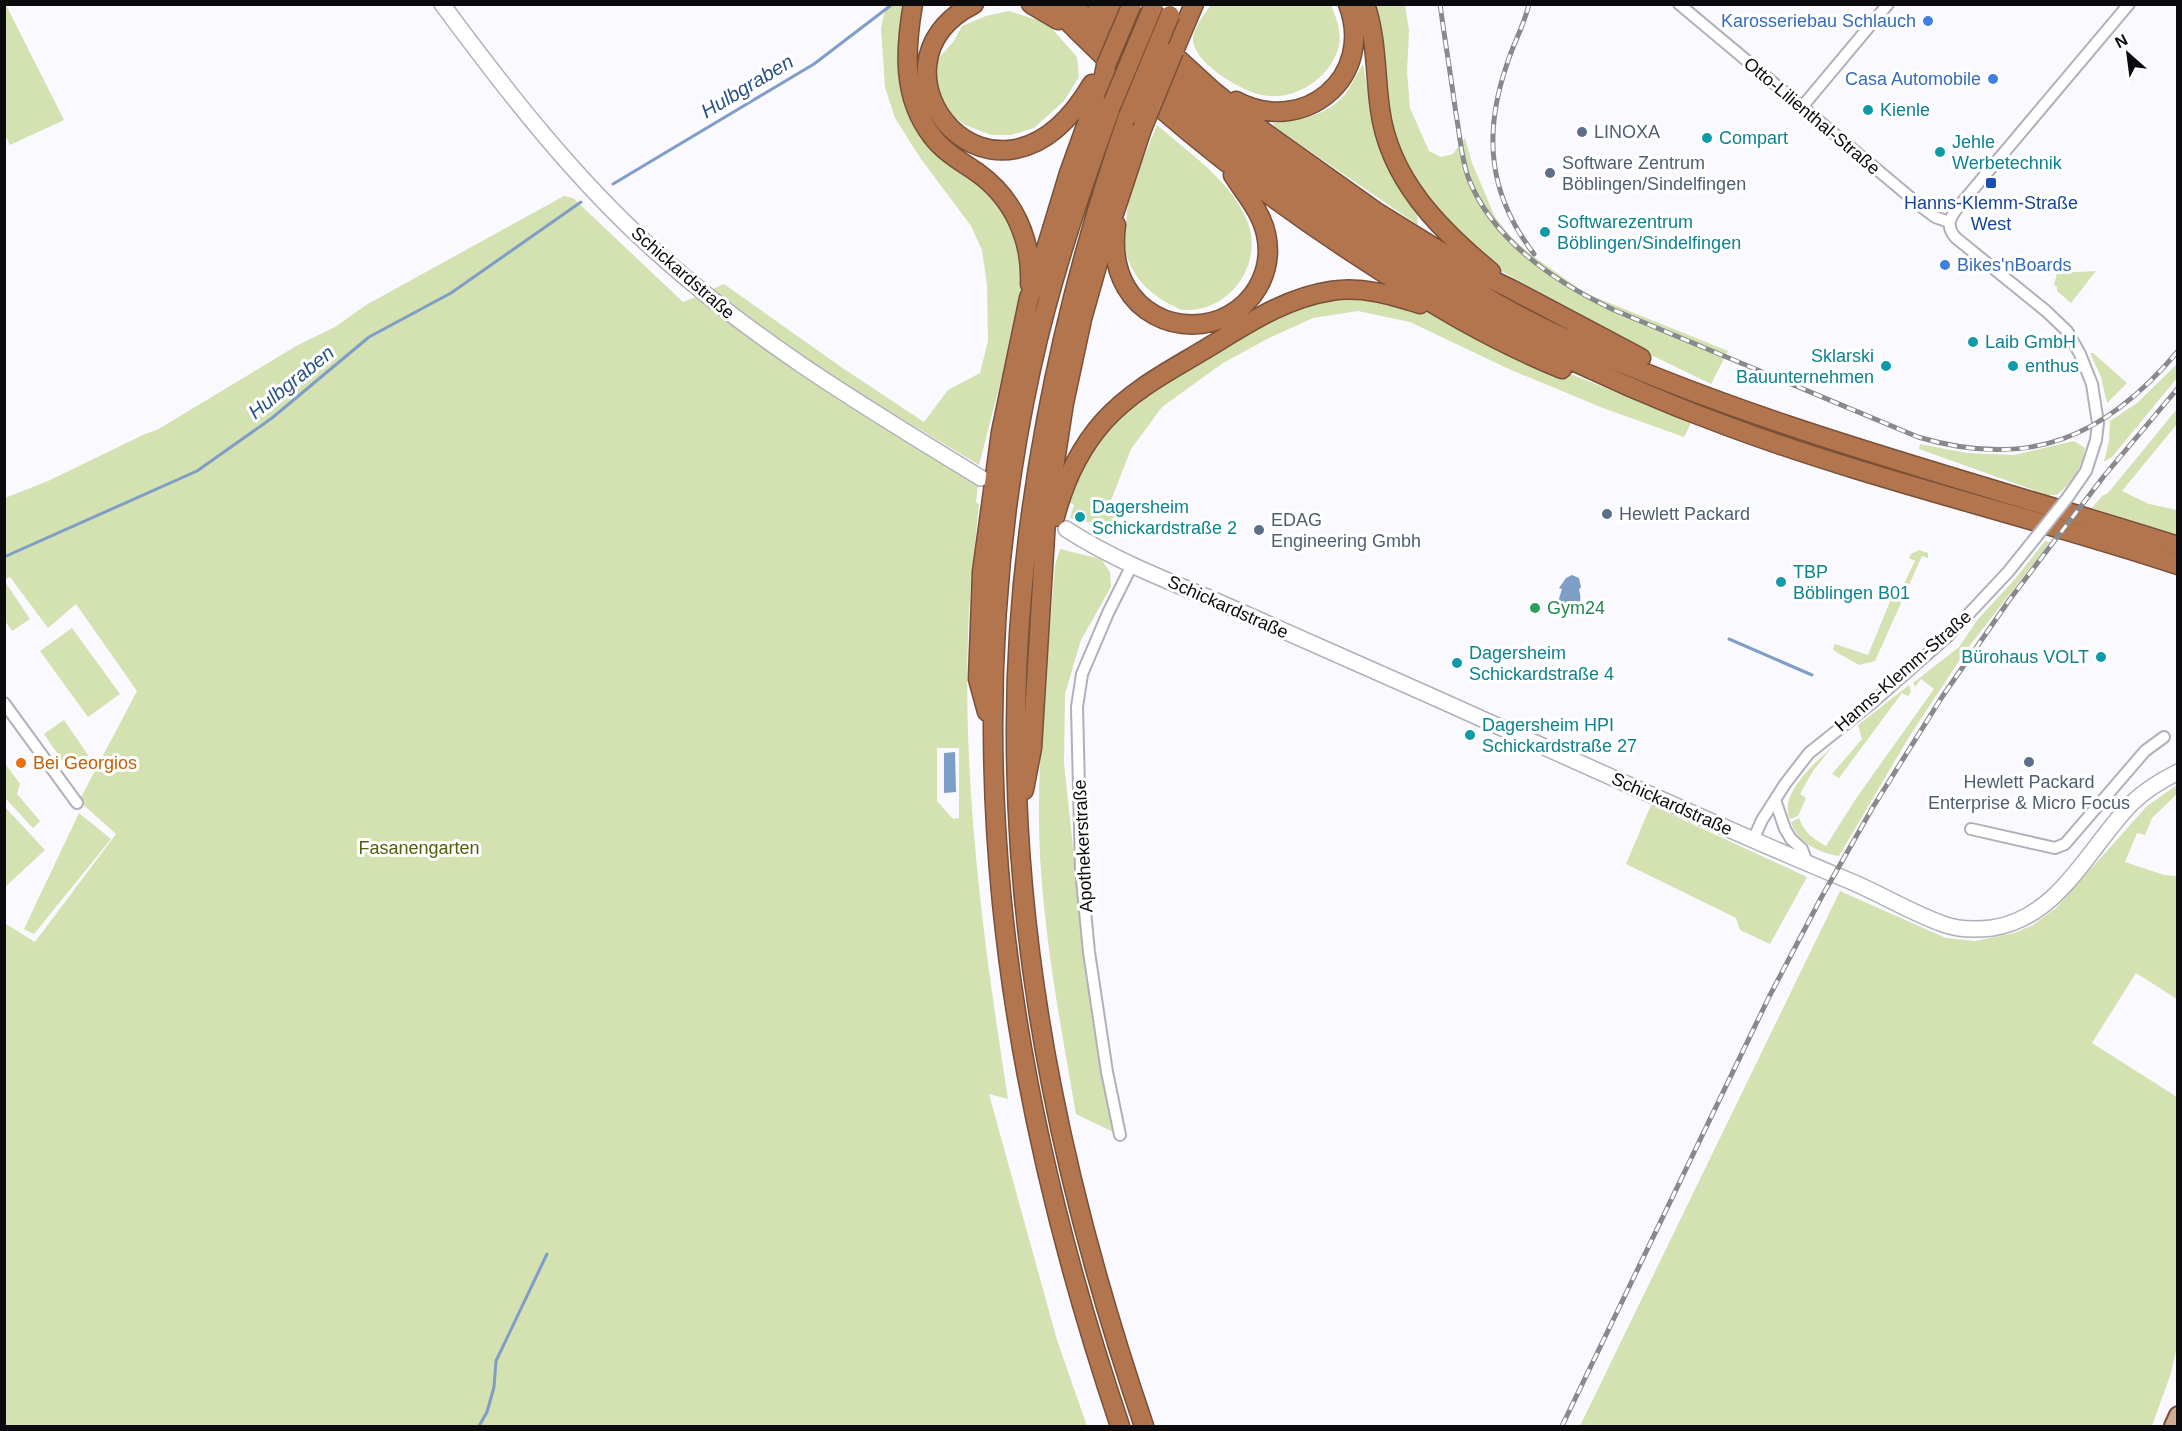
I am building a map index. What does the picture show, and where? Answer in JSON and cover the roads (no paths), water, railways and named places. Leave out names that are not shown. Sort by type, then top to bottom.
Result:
[{"type":"highway","points":[[913,4],[907,64],[914,103],[925,125],[940,146],[986,179],[1009,204],[1024,232],[1030,266],[1029,298],[1001,432],[982,572],[978,679],[993,734]]},
{"type":"highway","points":[[974,4],[956,15],[942,30],[933,45],[927,71],[929,89],[938,114],[950,129],[964,140],[980,147],[997,150],[1016,150],[1031,145],[1047,136],[1065,121],[1096,87]]},
{"type":"highway","points":[[1031,4],[1048,13],[1089,43]]},
{"type":"highway","points":[[1051,4],[1162,111],[1223,161],[1321,232],[1445,312],[1556,366],[1653,397]]},
{"type":"highway","points":[[1072,4],[1179,105],[1246,160],[1330,221],[1428,283],[1553,353],[1730,428],[1812,455],[2178,565]]},
{"type":"highway","points":[[1097,4],[1225,121],[1350,214],[1460,281],[1560,336],[1675,384],[1822,438],[2178,546]]},
{"type":"highway","points":[[1118,4],[1213,91],[1280,145],[1378,213],[1467,268],[1662,369],[1675,384]]},
{"type":"highway","points":[[1029,298],[1036,282],[1096,87],[1132,4]]},
{"type":"highway","points":[[1120,1426],[1066,1250],[1041,1150],[1012,997],[1002,910],[995,814],[994,655],[1009,498],[1021,419],[1037,342],[1060,257],[1090,165],[1113,102],[1154,4]]},
{"type":"highway","points":[[1017,812],[1032,748],[1048,501],[1068,384],[1091,286],[1122,188],[1142,129],[1194,4]]},
{"type":"highway","points":[[1181,38],[1203,4]]},
{"type":"highway","points":[[1213,91],[1247,106],[1268,112],[1293,111],[1317,102],[1336,86],[1350,61],[1354,26],[1348,4]]},
{"type":"highway","points":[[1365,4],[1374,37],[1380,112],[1399,169],[1416,197],[1437,224],[1510,289]]},
{"type":"highway","points":[[1144,1426],[1092,1262],[1057,1116],[1040,1023],[1029,944],[1017,812],[1016,692],[1022,591],[1029,526],[1047,421],[1070,314],[1096,217],[1128,116],[1172,10]]},
{"type":"highway","points":[[1122,188],[1114,250],[1125,286],[1136,302],[1159,318],[1185,325],[1209,324],[1234,313],[1249,299],[1261,281],[1268,258],[1266,235],[1256,209],[1223,161]]},
{"type":"highway","points":[[1045,553],[1069,476],[1095,432],[1134,394],[1197,354],[1276,309],[1314,294],[1351,290],[1390,294],[1445,312]]},
{"type":"main road","points":[[2174,1426],[2178,1415]]},
{"type":"street","name":"Schickardstraße","points":[[442,4],[554,148],[593,191],[654,251],[718,305],[786,356],[856,402],[981,478]]},
{"type":"street","name":"Otto-Lilienthal-Straße","points":[[1679,4],[1930,214],[1948,222]]},
{"type":"street","points":[[1802,107],[1888,4]]},
{"type":"street","points":[[1948,222],[1952,214],[2129,4]]},
{"type":"street","name":"Hanns-Klemm-Straße","points":[[1753,840],[1775,800],[1809,753],[1873,702],[1948,636],[2008,572],[2086,471],[2096,440],[2098,423],[2092,384],[2080,354],[2067,332],[2046,311],[1956,238],[1948,222]]},
{"type":"street","name":"Schickardstraße","points":[[1066,529],[1108,554],[1132,565],[1864,887],[1942,924],[1960,929],[1977,930],[1997,927],[2028,915],[2041,907],[2073,876],[2130,805],[2151,787],[2178,772]]},
{"type":"street","name":"Apothekerstraße","points":[[1120,1135],[1107,1072],[1089,952],[1081,869],[1077,707],[1082,674],[1108,613],[1132,565]]},
{"type":"street","points":[[4,703],[77,803]]},
{"type":"street","points":[[1971,829],[2055,848],[2066,844],[2145,751],[2164,737]]},
{"type":"street","points":[[1775,800],[1785,829],[1791,839],[1802,849],[1807,863]]},
{"type":"water","points":[[1572,575],[1579,578],[1581,587],[1580,602],[1575,612],[1569,608],[1561,609],[1558,602],[1562,589],[1559,588],[1566,578]]},
{"type":"water","points":[[955,752],[956,792],[944,793],[944,753]]},
{"type":"waterway","name":"Hulbgraben","points":[[613,184],[814,64],[890,6]]},
{"type":"waterway","name":"Hulbgraben","points":[[4,557],[197,471],[272,418],[369,337],[451,293],[581,202]]},
{"type":"waterway","points":[[1729,639],[1812,675]]},
{"type":"waterway","points":[[479,1426],[487,1412],[494,1387],[496,1361],[547,1254]]},
{"type":"railway","points":[[1440,4],[1464,162],[1479,200],[1509,239],[1528,257],[1570,286],[1614,310],[1918,437],[1958,446],[1995,450],[2030,447],[2062,439],[2093,425],[2122,406],[2178,351]]},
{"type":"railway","points":[[1529,4],[1499,90],[1493,139],[1494,163],[1507,209],[1534,254]]},
{"type":"railway","points":[[1562,1426],[1769,997],[1821,898],[1873,807],[1942,697],[2010,599],[2104,476],[2178,388]]},
{"type":"place","name":"Karosseriebau Schlauch","points":[[1928,21]]},
{"type":"place","name":"Casa Automobile","points":[[1993,79]]},
{"type":"place","name":"Kienle","points":[[1868,110]]},
{"type":"place","name":"LINOXA","points":[[1582,132]]},
{"type":"place","name":"Compart","points":[[1707,138]]},
{"type":"place","name":"Jehle Werbetechnik","points":[[1940,152]]},
{"type":"place","name":"Software Zentrum Böblingen/Sindelfingen","points":[[1550,173]]},
{"type":"place","name":"Hanns-Klemm-Straße West","points":[[1991,183]]},
{"type":"place","name":"Softwarezentrum Böblingen/Sindelfingen","points":[[1545,232]]},
{"type":"place","name":"Bikes'nBoards","points":[[1945,265]]},
{"type":"place","name":"Laib GmbH","points":[[1973,342]]},
{"type":"place","name":"Sklarski Bauunternehmen","points":[[1886,366]]},
{"type":"place","name":"enthus","points":[[2013,366]]},
{"type":"place","name":"Hewlett Packard","points":[[1607,514]]},
{"type":"place","name":"Dagersheim Schickardstraße 2","points":[[1080,517]]},
{"type":"place","name":"EDAG Engineering Gmbh","points":[[1259,530]]},
{"type":"place","name":"TBP Böblingen B01","points":[[1781,582]]},
{"type":"place","name":"Gym24","points":[[1535,608]]},
{"type":"place","name":"Bürohaus VOLT","points":[[2101,657]]},
{"type":"place","name":"Dagersheim Schickardstraße 4","points":[[1457,663]]},
{"type":"place","name":"Dagersheim HPI Schickardstraße 27","points":[[1470,735]]},
{"type":"place","name":"Hewlett Packard Enterprise & Micro Focus","points":[[2029,762]]},
{"type":"place","name":"Bei Georgios","points":[[21,763]]},
{"type":"park label","name":"Fasanengarten","points":[[419,848]]}]
